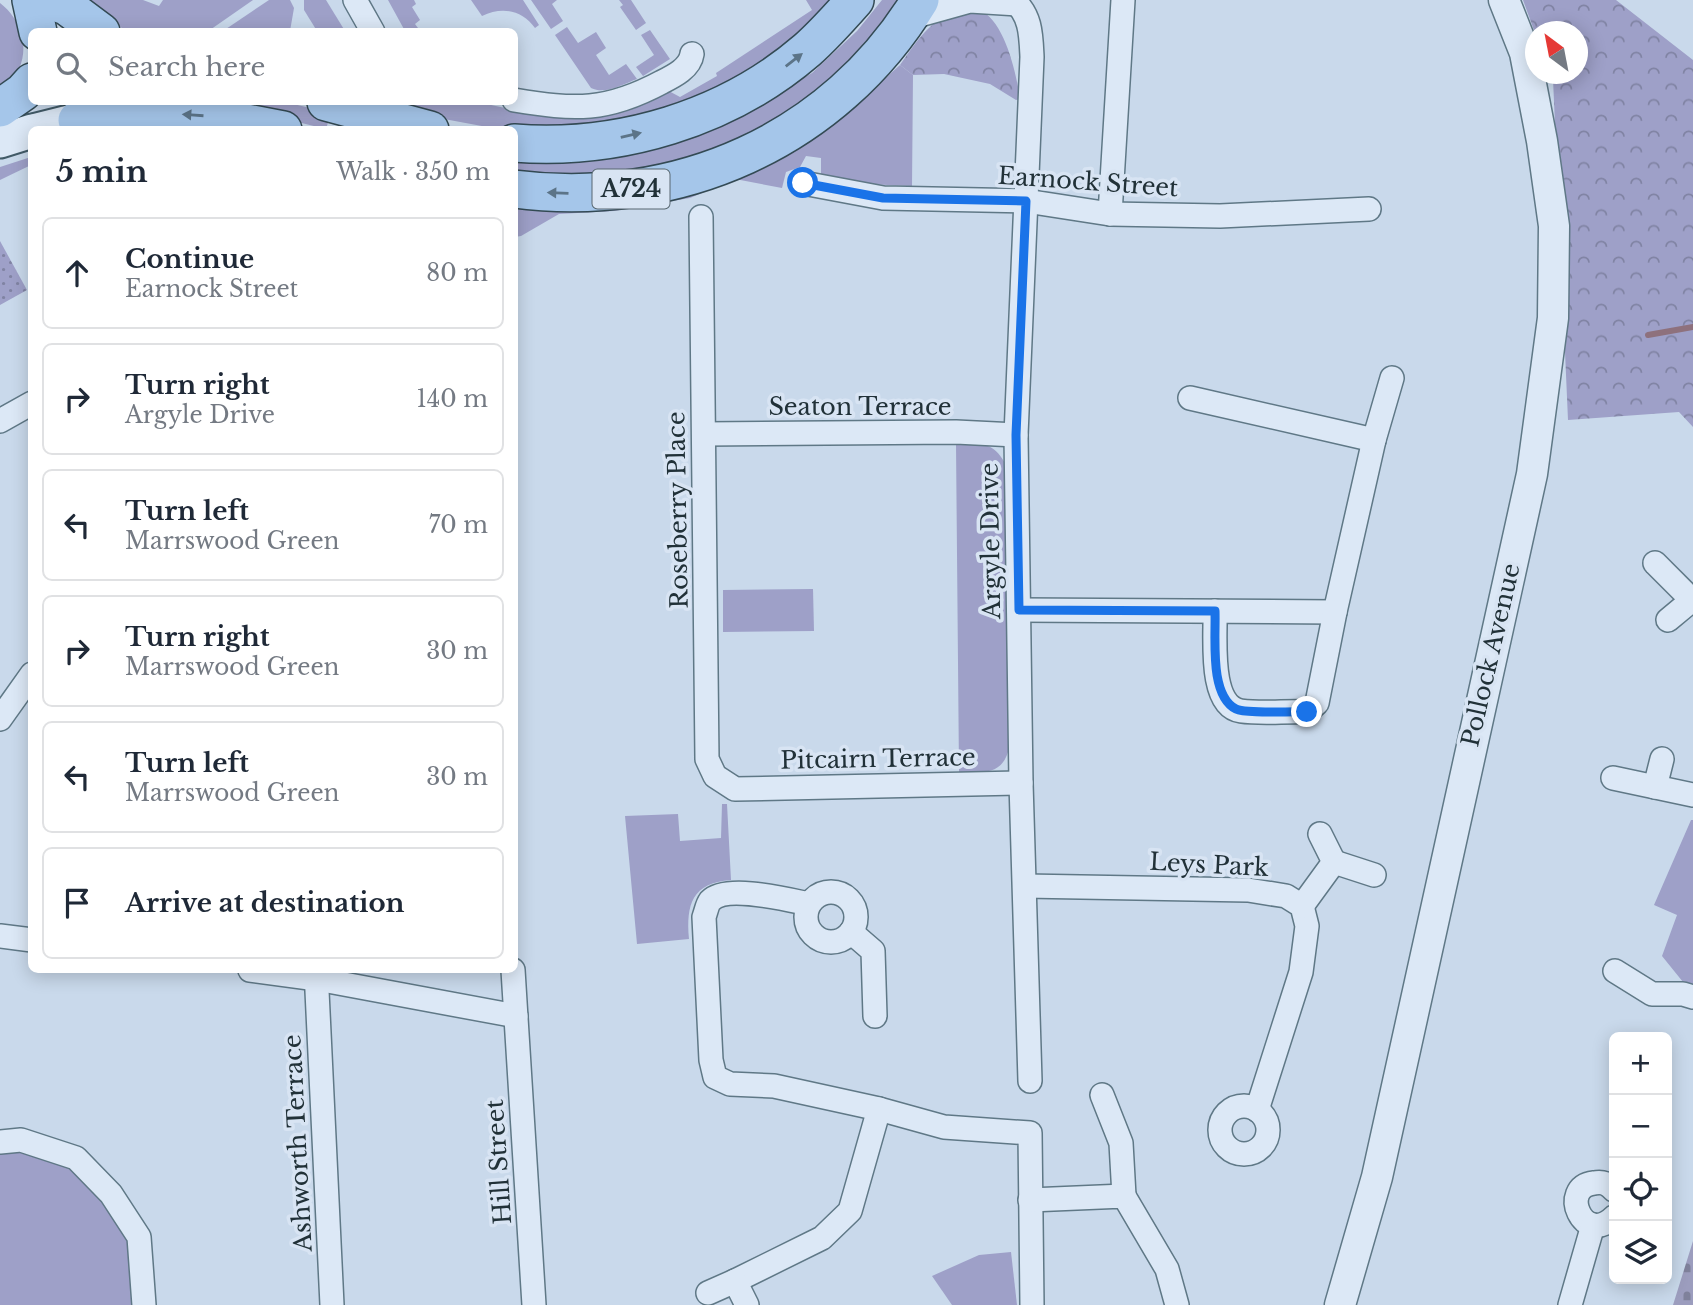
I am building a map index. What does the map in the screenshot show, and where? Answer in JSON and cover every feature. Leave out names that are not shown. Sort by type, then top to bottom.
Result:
[{"type":"main road","points":[[31,0],[37,28]]},
{"type":"main road","points":[[37,0],[68,28]]},
{"type":"main road","points":[[49,0],[66,6],[96,28]]},
{"type":"main road","name":"A724","points":[[518,143],[597,142],[679,123],[710,110],[776,74],[807,50],[855,0]]},
{"type":"main road","name":"A724","points":[[518,189],[582,194],[621,191],[684,179],[744,157],[797,127],[843,93],[872,66],[915,9]]},
{"type":"main road","points":[[0,108],[28,86]]},
{"type":"main road","points":[[0,116],[30,105]]},
{"type":"main road","points":[[337,105],[414,126]]},
{"type":"main road","points":[[47,126],[86,111],[135,118],[136,107],[210,116],[262,126]]},
{"type":"main road","points":[[0,141],[28,132]]},
{"type":"street","points":[[355,0],[371,28]]},
{"type":"street","points":[[1110,214],[1123,0]]},
{"type":"street","name":"Pollock Avenue","points":[[1340,1305],[1377,1177],[1532,474],[1553,318],[1554,226],[1542,141],[1525,53],[1504,0]]},
{"type":"street","name":"Argyle Drive","points":[[915,9],[970,1],[1015,2],[1031,29],[1016,435],[1021,783],[1030,1081]]},
{"type":"street","points":[[518,101],[561,107],[598,106],[619,102],[669,79],[686,67],[692,54]]},
{"type":"street","name":"Earnock Street","points":[[803,183],[883,198],[1026,201],[1110,214],[1220,216],[1369,209]]},
{"type":"street","name":"Roseberry Place","points":[[701,217],[707,758],[715,776],[735,789]]},
{"type":"street","points":[[1215,611],[1217,686],[1224,700],[1238,710],[1307,712],[1317,703],[1374,440],[1392,378]]},
{"type":"street","points":[[0,421],[28,405]]},
{"type":"street","points":[[1200,408],[1374,440]]},
{"type":"street","name":"Seaton Terrace","points":[[704,433],[956,432],[1016,435]]},
{"type":"street","points":[[1655,563],[1692,600],[1668,620]]},
{"type":"street","points":[[1019,610],[1335,612]]},
{"type":"street","points":[[0,719],[28,680]]},
{"type":"street","points":[[1656,787],[1662,759]]},
{"type":"street","points":[[1614,778],[1693,795]]},
{"type":"street","name":"Pitcairn Terrace","points":[[735,789],[1021,783]]},
{"type":"street","points":[[1320,834],[1334,862],[1374,875]]},
{"type":"street","points":[[1257,1110],[1301,972],[1307,926],[1302,906],[1334,862]]},
{"type":"street","name":"Leys Park","points":[[1025,886],[1248,890],[1286,897],[1302,906]]},
{"type":"street","points":[[822,894],[839,894],[847,899],[855,914],[855,922],[850,932],[841,940],[833,942],[818,939],[812,934],[806,919],[809,904],[822,894]]},
{"type":"street","points":[[809,904],[762,895],[725,895],[709,902],[704,917],[711,1060],[715,1077],[730,1084],[774,1086],[879,1109],[944,1127],[1030,1133],[1032,1305]]},
{"type":"street","points":[[850,932],[873,951],[874,1016]]},
{"type":"street","points":[[0,936],[28,940]]},
{"type":"street","points":[[1615,971],[1652,995],[1683,993],[1693,997]]},
{"type":"street","name":"Hill Street","points":[[513,973],[534,1305]]},
{"type":"street","points":[[317,974],[516,1016]]},
{"type":"street","name":"Ashworth Terrace","points":[[317,974],[332,1305]]},
{"type":"street","points":[[1102,1095],[1121,1143],[1124,1196],[1167,1269],[1177,1305]]},
{"type":"street","points":[[708,1293],[822,1238],[850,1211],[879,1109]]},
{"type":"street","points":[[0,1142],[21,1140],[76,1158],[111,1194],[139,1237],[144,1305]]},
{"type":"street","points":[[1570,1305],[1604,1221],[1581,1218],[1577,1199],[1579,1192],[1590,1183],[1604,1183],[1609,1186]]},
{"type":"street","points":[[1030,1200],[1124,1196]]},
{"type":"street","points":[[735,1281],[747,1305]]},
{"type":"green space","points":[[83,0],[143,0],[159,6],[163,0],[253,0],[213,28],[122,28]]},
{"type":"green space","points":[[269,0],[290,0],[294,8],[291,28],[227,28]]},
{"type":"green space","points":[[304,0],[326,0],[343,28],[315,28],[304,10]]},
{"type":"green space","points":[[388,0],[414,0],[416,4],[412,7],[420,20],[415,24],[418,28],[403,28]]},
{"type":"green space","points":[[471,0],[523,0],[539,25],[535,28],[524,17],[511,12],[497,11],[482,16]]},
{"type":"green space","points":[[531,0],[557,0],[552,4],[563,21],[551,29]]},
{"type":"green space","points":[[619,0],[631,0],[646,23],[636,30],[620,7],[623,5]]},
{"type":"green space","points":[[806,0],[840,0],[741,81],[623,125],[518,128],[518,126],[482,126],[417,114],[386,105],[491,105],[529,113],[667,90],[680,97],[717,76],[716,73],[812,10]]},
{"type":"green space","points":[[882,0],[908,0],[876,43],[777,128],[665,173],[518,178],[518,154],[753,106],[812,73],[857,31]]},
{"type":"green space","points":[[1523,0],[1616,0],[1693,60],[1693,427],[1679,412],[1568,420],[1553,84],[1588,84],[1588,21],[1531,21]]},
{"type":"green space","points":[[0,3],[18,26],[22,35],[23,54],[17,73],[0,95]]},
{"type":"green space","points":[[957,12],[983,12],[991,18],[1004,38],[1013,64],[1020,99],[1016,100],[990,84],[944,74],[913,75],[900,65],[922,36],[942,18]]},
{"type":"green space","points":[[567,27],[578,43],[596,32],[606,48],[596,55],[609,75],[626,64],[637,79],[608,90],[591,88],[555,35]]},
{"type":"green space","points":[[650,30],[670,59],[643,76],[636,67],[654,55],[641,35]]},
{"type":"green space","points":[[900,65],[913,75],[912,186],[840,183],[821,175],[821,158],[806,156],[800,167],[786,172],[782,188],[735,179],[690,198],[614,211],[559,214],[518,236],[518,200],[567,204],[863,98]]},
{"type":"green space","points":[[184,105],[298,105],[331,113],[327,126],[314,126],[269,115]]},
{"type":"green space","points":[[28,158],[28,166],[0,180],[0,167]]},
{"type":"green space","points":[[0,241],[27,290],[0,305]]},
{"type":"green space","points":[[956,444],[988,446],[998,454],[1008,469],[1010,744],[1003,762],[985,772],[959,772]]},
{"type":"green space","points":[[813,589],[814,631],[723,632],[723,590]]},
{"type":"green space","points":[[722,804],[727,804],[731,880],[708,886],[694,898],[689,915],[689,939],[637,944],[625,816],[678,814],[680,841],[721,838]]},
{"type":"green space","points":[[1691,820],[1693,986],[1683,982],[1662,956],[1677,915],[1654,905]]},
{"type":"green space","points":[[0,1142],[76,1158],[139,1237],[144,1305],[0,1305]]},
{"type":"green space","points":[[1693,1241],[1693,1305],[1673,1305]]},
{"type":"green space","points":[[1011,1252],[1017,1305],[952,1305],[932,1276],[979,1255]]},
{"type":"waterway","points":[[1648,335],[1693,327]]},
{"type":"route","points":[[803,183],[883,198],[1026,201],[1016,435],[1019,610],[1215,611],[1217,686],[1224,700],[1238,710],[1307,712]]}]
